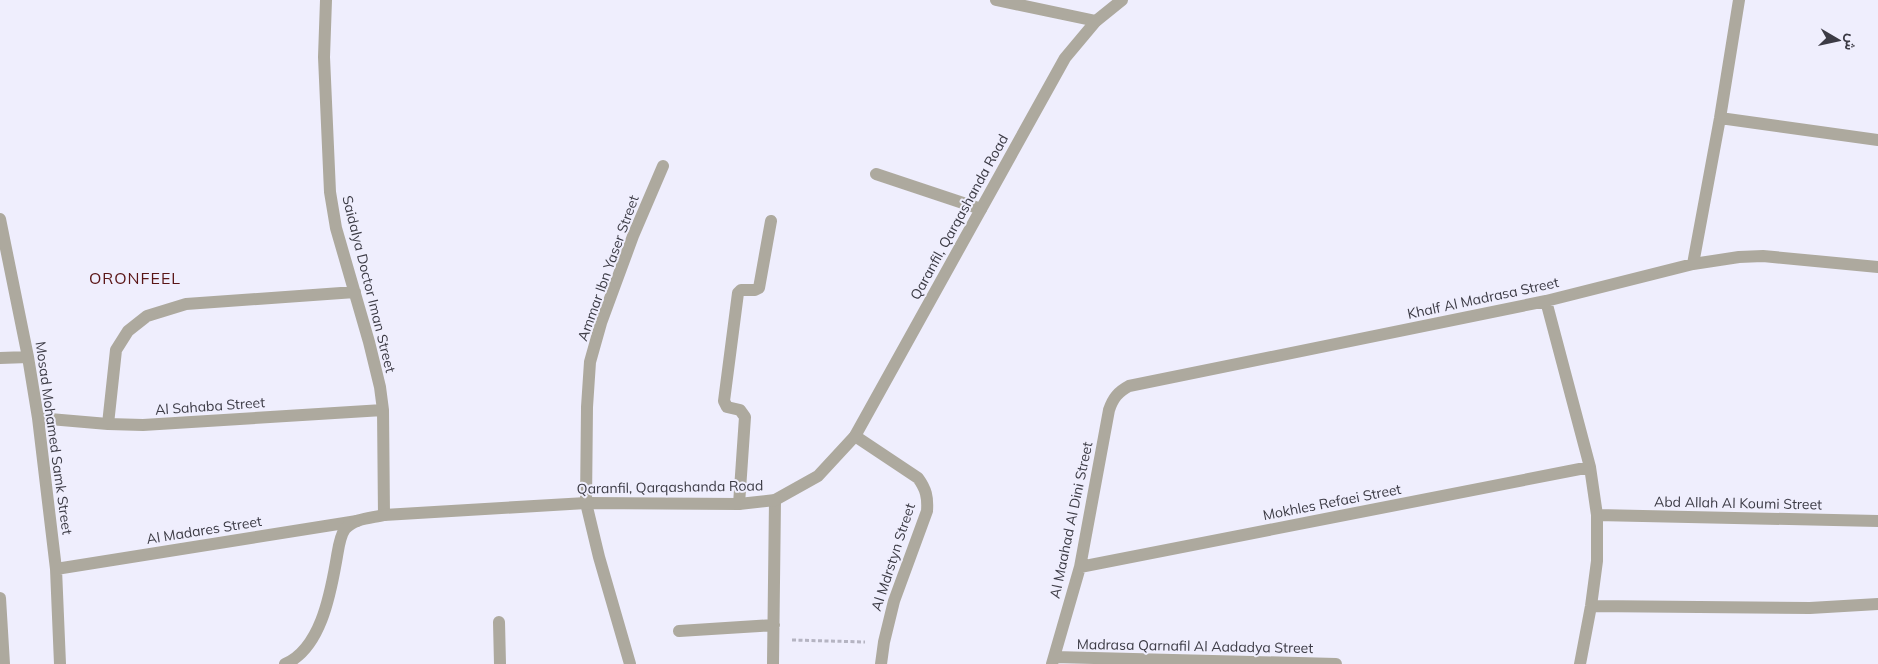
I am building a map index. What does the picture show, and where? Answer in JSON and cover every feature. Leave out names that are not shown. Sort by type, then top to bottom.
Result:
[{"type":"street","name":"Saidalya Doctor Iman Street","points":[[326,0],[324,57],[330,192],[336,228],[375,364],[383,410],[384,515]]},
{"type":"street","name":"Qaranfil, Qarqashanda Road","points":[[356,521],[384,515],[586,503],[739,504],[775,500],[818,476],[855,436],[1066,58],[1096,21],[1122,0]]},
{"type":"street","points":[[1693,264],[1720,118],[1739,0]]},
{"type":"street","points":[[1002,1],[1096,21]]},
{"type":"street","points":[[1720,118],[1878,140]]},
{"type":"street","name":"Ammar Ibn Yaser Street","points":[[630,664],[599,557],[586,503],[587,407],[590,362],[600,323],[633,236],[663,166]]},
{"type":"street","points":[[876,174],[981,209]]},
{"type":"street","name":"Mosad Mohamed Samk Street","points":[[0,218],[28,357],[38,418],[56,569],[60,664]]},
{"type":"street","points":[[739,504],[744,416],[740,410],[727,407],[724,401],[738,294],[741,290],[755,290],[758,288],[771,221]]},
{"type":"street","name":"Khalf Al Madrasa Street","points":[[1109,410],[1112,400],[1120,391],[1129,386],[1546,301],[1693,264],[1739,257],[1763,256],[1878,266]]},
{"type":"street","points":[[108,424],[116,350],[128,331],[147,316],[186,304],[354,292]]},
{"type":"street","points":[[1546,301],[1590,467],[1597,515],[1597,561],[1580,664]]},
{"type":"street","points":[[0,358],[28,357]]},
{"type":"street","name":"Al Sahaba Street","points":[[38,418],[143,425],[383,410]]},
{"type":"street","name":"Al Maahad Al Dini Street","points":[[1053,661],[1080,567],[1109,410]]},
{"type":"street","name":"Al Mdrstyn Street","points":[[855,436],[918,478],[925,488],[928,499],[927,512],[894,600],[881,664]]},
{"type":"street","name":"Mokhles Refaei Street","points":[[1080,567],[1590,467]]},
{"type":"street","points":[[773,664],[775,500]]},
{"type":"street","name":"Abd Allah Al Koumi Street","points":[[1597,515],[1878,521]]},
{"type":"street","points":[[292,663],[314,638],[329,592],[341,536],[345,529],[356,521]]},
{"type":"street","name":"Al Madares Street","points":[[56,569],[356,521]]},
{"type":"street","points":[[0,598],[4,664]]},
{"type":"street","points":[[1591,606],[1810,608],[1878,604]]},
{"type":"street","points":[[499,622],[500,664]]},
{"type":"street","points":[[679,632],[774,625]]},
{"type":"street","name":"Madrasa Qarnafil Al Aadadya Street","points":[[1053,661],[1336,664]]},
{"type":"path","points":[[774,640],[884,642]]},
{"type":"district","name":"ORONFEEL","points":[[135,278]]}]
